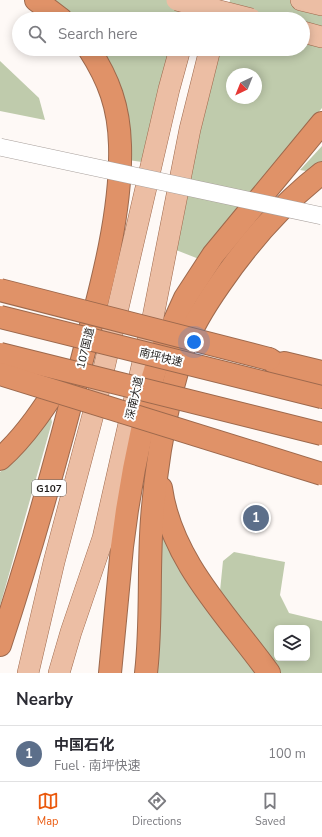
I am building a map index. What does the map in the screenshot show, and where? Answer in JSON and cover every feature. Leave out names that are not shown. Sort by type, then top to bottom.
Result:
[{"type":"highway","points":[[36,0],[52,12]]},
{"type":"highway","name":"107国道","points":[[0,645],[35,534],[55,464],[90,328],[108,251],[115,211],[120,166],[118,120],[112,92],[102,68],[94,56]]},
{"type":"highway","points":[[110,673],[122,547],[134,468],[153,377],[161,351],[185,298],[202,271],[228,236],[322,123]]},
{"type":"highway","points":[[146,673],[152,519],[158,460],[177,371],[185,345],[199,316],[252,241],[292,199],[322,173]]},
{"type":"highway","points":[[0,290],[322,372]]},
{"type":"highway","name":"南坪快速","points":[[0,317],[322,397]]},
{"type":"highway","points":[[152,322],[153,377]]},
{"type":"highway","points":[[0,460],[25,433],[41,412],[76,356],[90,328]]},
{"type":"highway","points":[[0,354],[322,434]]},
{"type":"highway","points":[[269,359],[299,378],[322,397]]},
{"type":"highway","points":[[0,374],[322,474]]},
{"type":"highway","points":[[158,460],[166,512],[175,538],[212,599],[269,673]]},
{"type":"main road","points":[[177,0],[224,12]]},
{"type":"main road","points":[[190,12],[194,0]]},
{"type":"main road","points":[[219,12],[222,0]]},
{"type":"main road","points":[[301,0],[322,5]]},
{"type":"main road","points":[[310,34],[322,37]]},
{"type":"main road","points":[[28,673],[54,562],[94,411],[169,89],[178,56]]},
{"type":"main road","name":"深南大道","points":[[59,673],[70,632],[103,538],[152,322],[190,129],[208,56]]},
{"type":"street","points":[[0,147],[322,216]]},
{"type":"green space","points":[[48,0],[185,0],[182,12],[64,12]]},
{"type":"green space","points":[[230,0],[322,0],[322,108],[199,259],[176,250],[200,126],[217,56],[310,56],[310,12],[227,12]]},
{"type":"green space","points":[[106,56],[170,56],[142,162],[128,160],[123,102],[120,88]]},
{"type":"green space","points":[[0,61],[39,98],[45,120],[0,111]]},
{"type":"green space","points":[[322,146],[322,164],[312,172],[300,170]]},
{"type":"green space","points":[[51,418],[52,422],[0,606],[0,472],[20,453],[47,419]]},
{"type":"green space","points":[[160,517],[257,673],[154,673]]},
{"type":"green space","points":[[234,552],[285,562],[280,595],[289,613],[322,621],[322,673],[279,673],[220,591],[223,561]]},
{"type":"place","name":"中国石化","points":[[256,518]]}]
